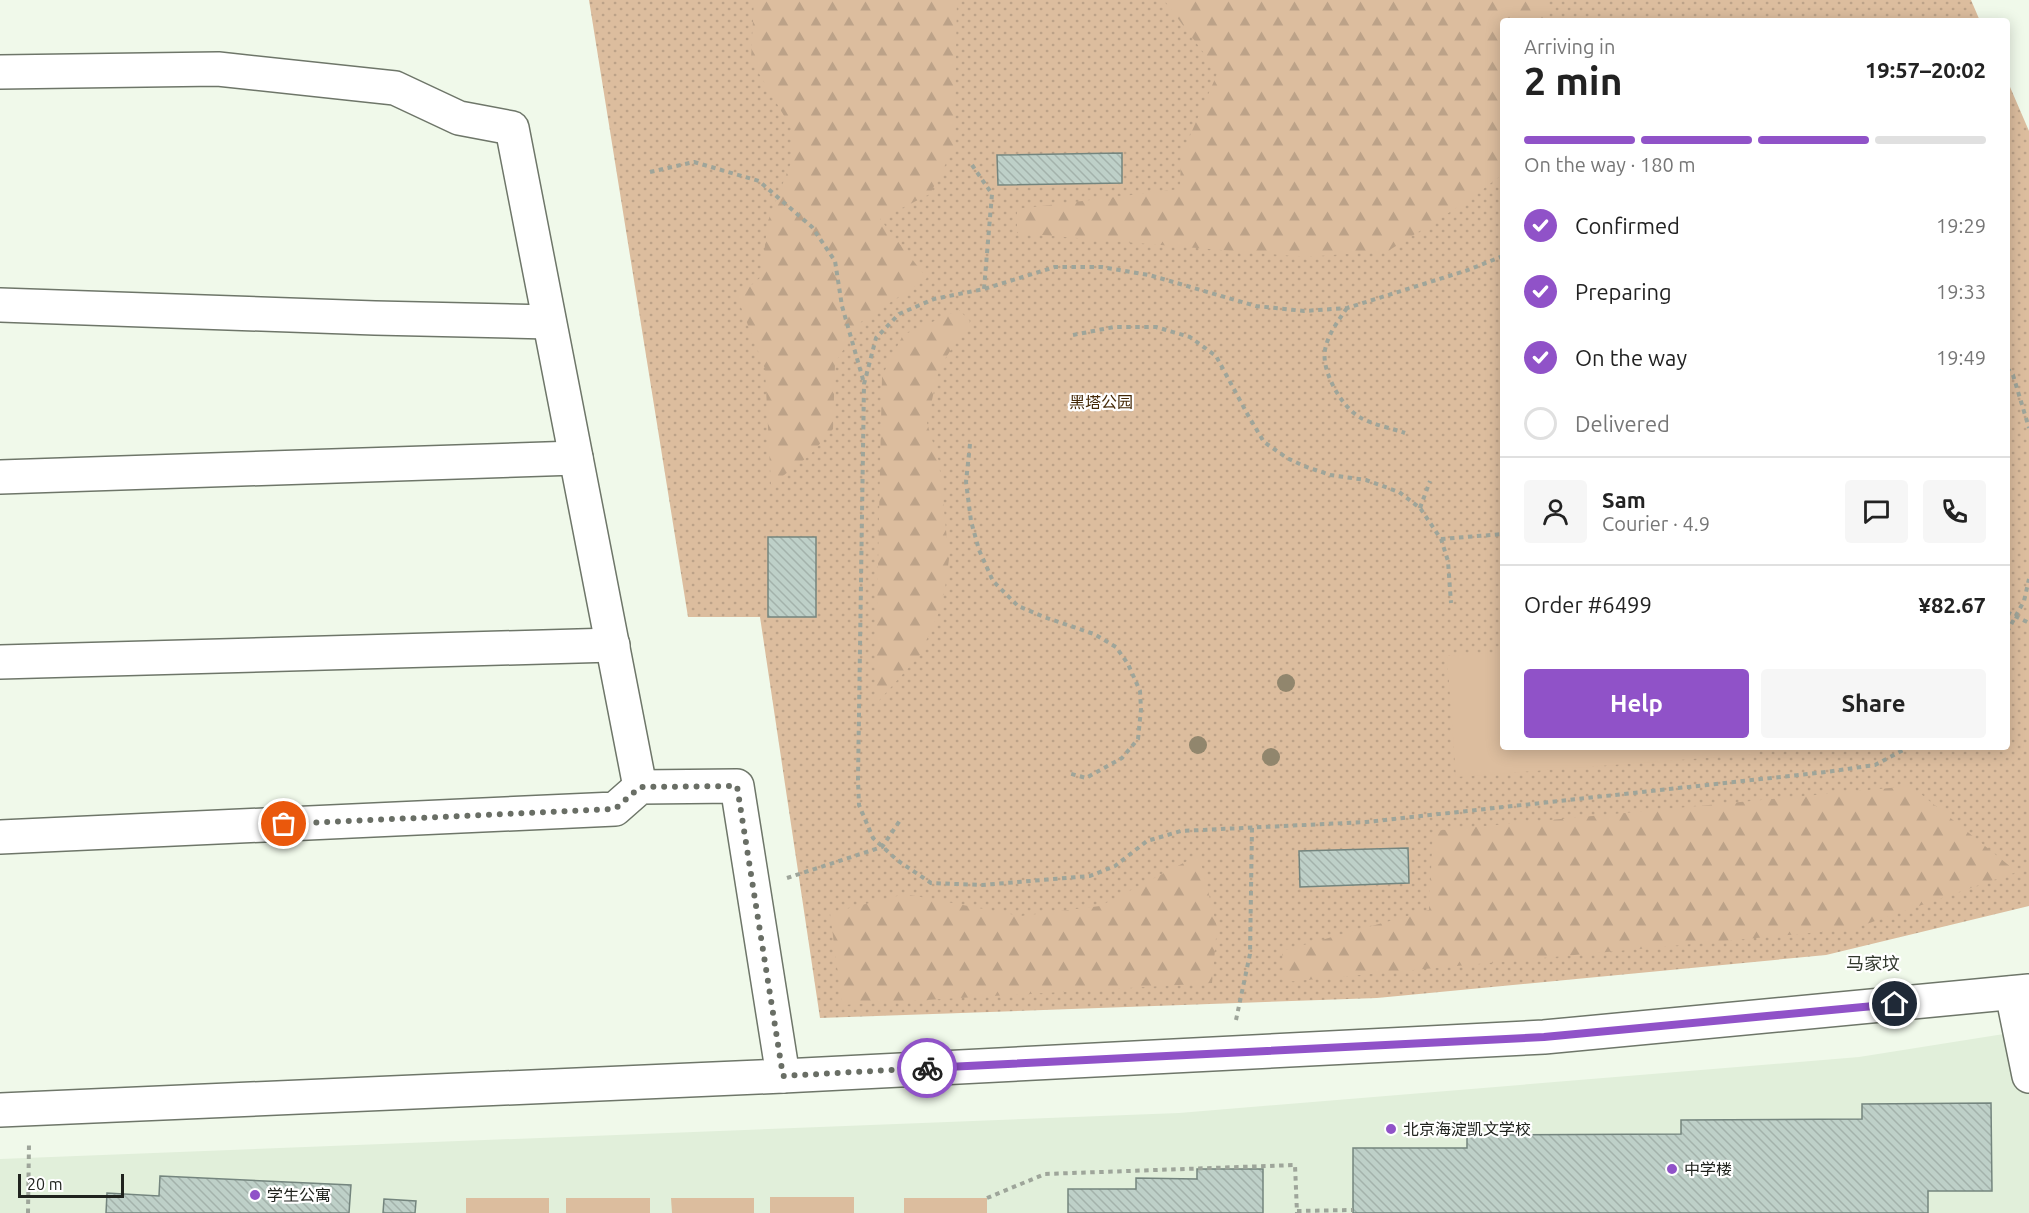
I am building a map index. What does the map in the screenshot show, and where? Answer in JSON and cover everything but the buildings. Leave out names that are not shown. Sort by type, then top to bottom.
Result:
[{"type":"street","points":[[0,72],[218,69],[395,88],[459,118],[512,128],[640,787]]},
{"type":"street","points":[[0,305],[549,322]]},
{"type":"street","points":[[0,477],[576,458]]},
{"type":"street","points":[[0,662],[612,645]]},
{"type":"street","points":[[0,837],[615,809],[640,787],[737,786],[783,1076]]},
{"type":"street","points":[[14,1110],[783,1076],[1544,1037],[2020,992],[2029,1076]]},
{"type":"path","points":[[650,172],[694,162],[759,181],[812,227],[835,261],[842,306],[864,384]]},
{"type":"path","points":[[972,165],[992,194],[984,289]]},
{"type":"path","points":[[1500,257],[1468,270],[1347,308],[1304,310],[1256,306],[1149,275],[1102,267],[1055,267],[984,289],[934,299],[900,314],[876,338],[864,384],[858,780],[859,805],[873,838],[897,860],[932,883],[982,885],[1090,876],[1115,866],[1147,841],[1181,831],[1366,822],[1826,772],[1875,765],[1904,750]]},
{"type":"path","points":[[1347,308],[1329,336],[1324,352],[1328,375],[1340,398],[1359,417],[1405,434]]},
{"type":"path","points":[[1073,335],[1114,327],[1156,327],[1190,337],[1216,356],[1264,442],[1287,458],[1304,466],[1330,475],[1366,480],[1399,492],[1420,508],[1441,539],[1448,561],[1450,603]]},
{"type":"path","points":[[2010,372],[2029,428]]},
{"type":"path","points":[[970,444],[966,482],[971,521],[979,550],[993,581],[1018,606],[1094,634],[1116,647],[1128,664],[1140,691],[1138,739],[1122,758],[1086,778],[1068,773]]},
{"type":"path","points":[[1420,508],[1430,481]]},
{"type":"path","points":[[1441,539],[1500,534]]},
{"type":"path","points":[[2010,627],[2024,601],[2029,579]]},
{"type":"path","points":[[2010,613],[2029,623]]},
{"type":"path","points":[[753,890],[882,847],[901,819]]},
{"type":"path","points":[[1230,1053],[1250,954],[1252,827]]},
{"type":"path","points":[[14,1110],[28,1213]]},
{"type":"path","points":[[987,1198],[1045,1174],[1295,1165],[1297,1212],[1353,1210]]},
{"type":"shaded area","name":"北京海淀凯文学校","points":[[2029,1030],[2029,1213],[0,1213],[0,1159],[1179,1113],[1859,1057]]},
{"type":"green space","name":"黑塔公园","points":[[589,0],[1971,0],[1979,18],[1500,18],[1500,750],[2010,750],[2010,87],[2029,131],[2029,906],[1826,955],[1377,998],[820,1018],[760,617],[688,617]]},
{"type":"green space","points":[[754,0],[957,0],[954,148],[930,194],[880,219],[927,278],[861,322],[835,363],[833,429],[809,456],[771,485],[765,369],[737,297],[761,277],[768,221],[792,160],[793,131],[751,60]]},
{"type":"green space","points":[[1164,0],[1547,0],[1547,18],[1500,18],[1500,176],[1466,202],[1388,251],[1305,257],[1017,233],[1017,209],[1180,189],[1181,156],[1218,72]]},
{"type":"green space","points":[[959,310],[970,321],[939,368],[927,423],[939,462],[949,559],[945,588],[939,612],[920,655],[875,705],[882,376],[903,335]]},
{"type":"green space","points":[[1500,652],[1500,750],[1758,750],[1758,754],[1456,777],[1447,656]]},
{"type":"green space","points":[[1911,786],[2017,872],[1852,929],[1285,982],[1282,951],[1429,910],[1433,831]]},
{"type":"green space","points":[[1199,855],[1217,927],[1212,983],[842,1005],[830,913],[905,894],[1021,916],[1100,906]]},
{"type":"green space","points":[[770,1197],[854,1197],[854,1213],[770,1213]]},
{"type":"green space","points":[[466,1198],[549,1198],[549,1213],[466,1213]]},
{"type":"green space","points":[[566,1198],[650,1198],[650,1213],[566,1213]]},
{"type":"green space","points":[[671,1198],[754,1198],[754,1213],[672,1213]]},
{"type":"green space","points":[[904,1198],[987,1198],[987,1213],[904,1213]]},
{"type":"way so far","points":[[284,824],[615,809],[640,787],[737,786],[783,1076],[927,1068]]},
{"type":"place","name":"北京海淀凯文学校","points":[[1391,1129]]},
{"type":"place","name":"中学楼","points":[[1672,1169]]},
{"type":"place","name":"学生公寓","points":[[255,1195]]},
{"type":"district","name":"马家坟","points":[[1873,964]]},
{"type":"route","points":[[927,1068],[1544,1037],[1895,1004]]}]
